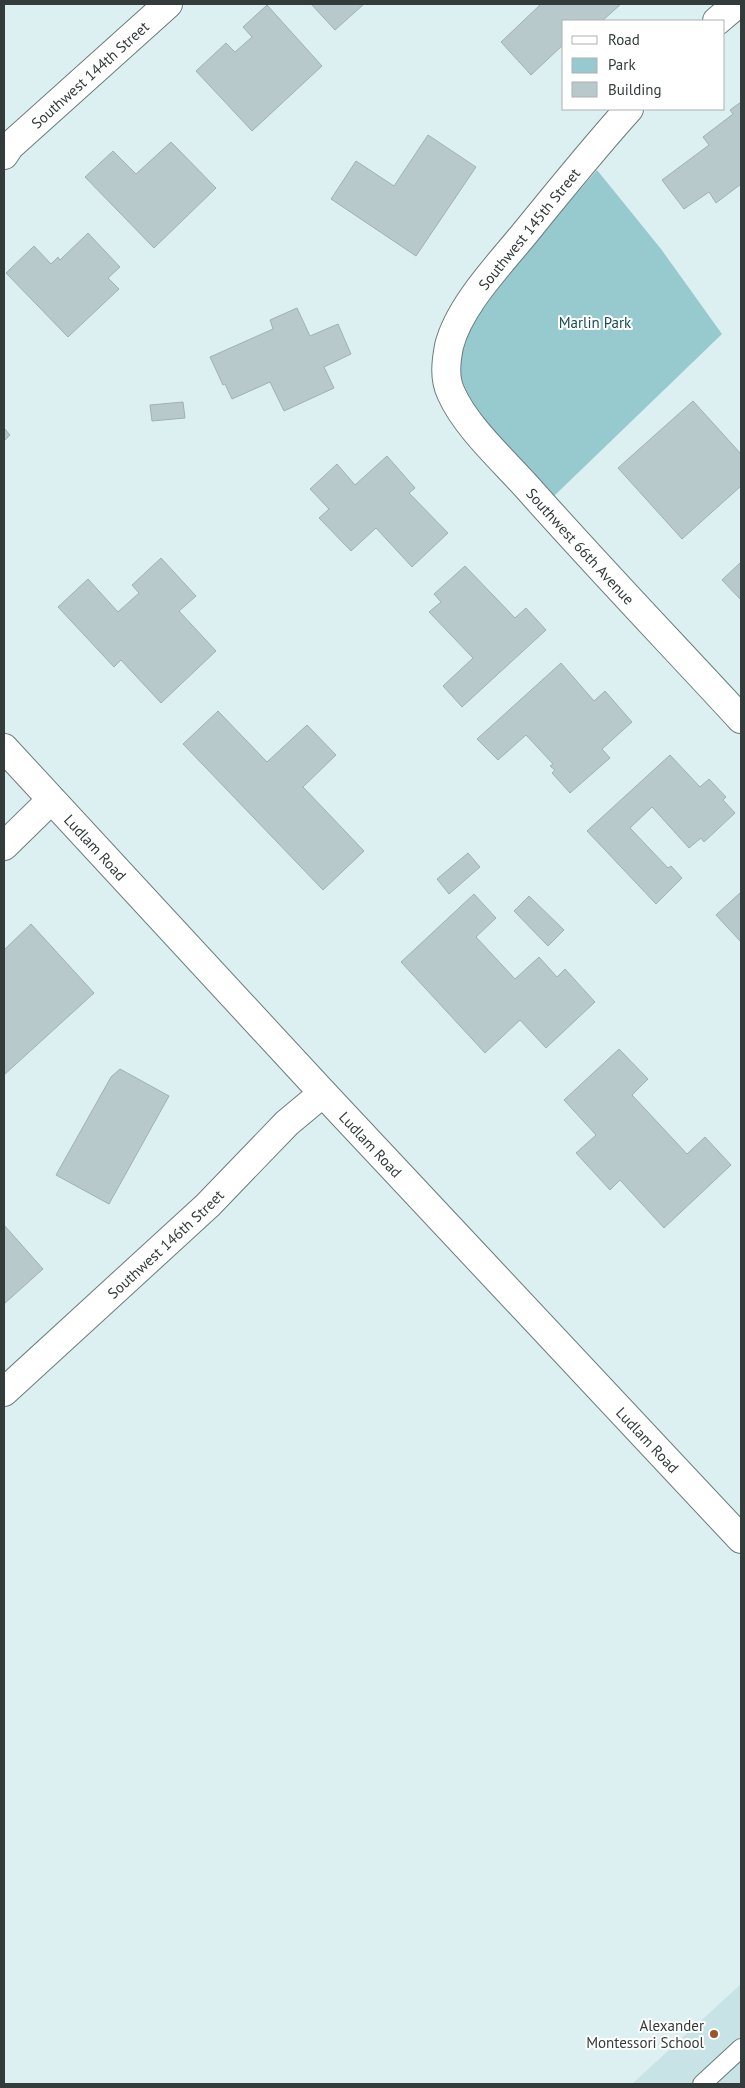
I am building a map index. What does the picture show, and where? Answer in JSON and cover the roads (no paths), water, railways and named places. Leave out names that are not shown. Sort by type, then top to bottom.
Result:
[{"type":"street","name":"Southwest 144th Street","points":[[6,150],[168,4]]},
{"type":"street","points":[[718,20],[737,4]]},
{"type":"street","name":"Southwest 145th Street","points":[[447,359],[458,322],[485,282],[628,110]]},
{"type":"street","name":"Southwest 66th Avenue","points":[[447,359],[446,373],[450,392],[468,422],[566,532],[741,718]]},
{"type":"street","name":"Ludlam Road","points":[[4,748],[323,1093],[741,1539]]},
{"type":"street","points":[[4,846],[51,800]]},
{"type":"street","name":"Southwest 146th Street","points":[[4,1392],[208,1205],[282,1128],[323,1093]]},
{"type":"lane","points":[[702,2084],[741,2048]]},
{"type":"place","name":"Alexander Montessori School","points":[[714,2034]]},
{"type":"park label","name":"Marlin Park","points":[[595,322]]}]
